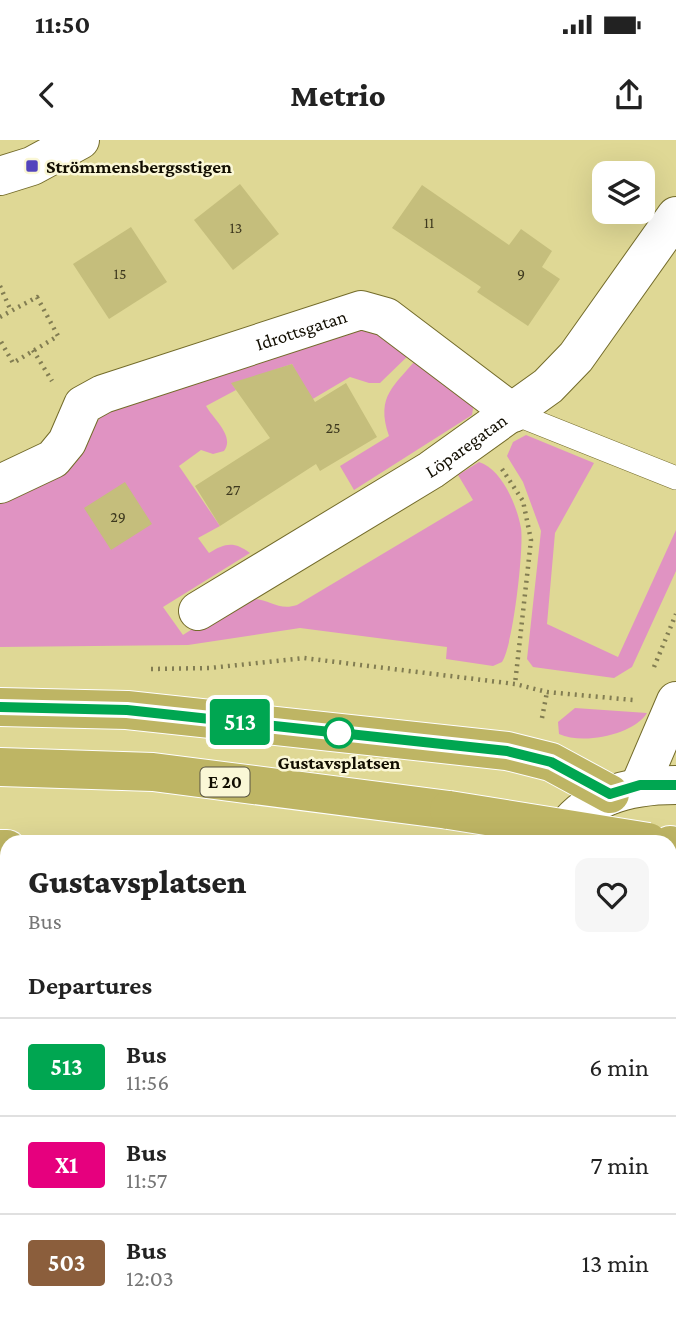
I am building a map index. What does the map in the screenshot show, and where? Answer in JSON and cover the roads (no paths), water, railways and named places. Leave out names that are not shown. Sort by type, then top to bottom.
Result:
[{"type":"highway","points":[[0,707],[127,710],[507,751],[642,788]]},
{"type":"highway","name":"E 20","points":[[0,768],[153,772],[449,810],[604,835]]},
{"type":"street","points":[[0,176],[32,166],[80,140]]},
{"type":"street","name":"Löparegatan","points":[[198,611],[480,437],[548,386],[576,357],[676,216]]},
{"type":"street","name":"Idrottsgatan","points":[[0,485],[53,458],[67,442],[83,405],[103,394],[361,310],[386,317],[513,413]]},
{"type":"street","points":[[563,835],[583,810],[642,788],[657,693]]},
{"type":"lane","points":[[513,413],[676,478]]},
{"type":"place","name":"Strömmensbergsstigen","points":[[32,166]]},
{"type":"place","name":"Gustavsplatsen","points":[[339,733]]}]
